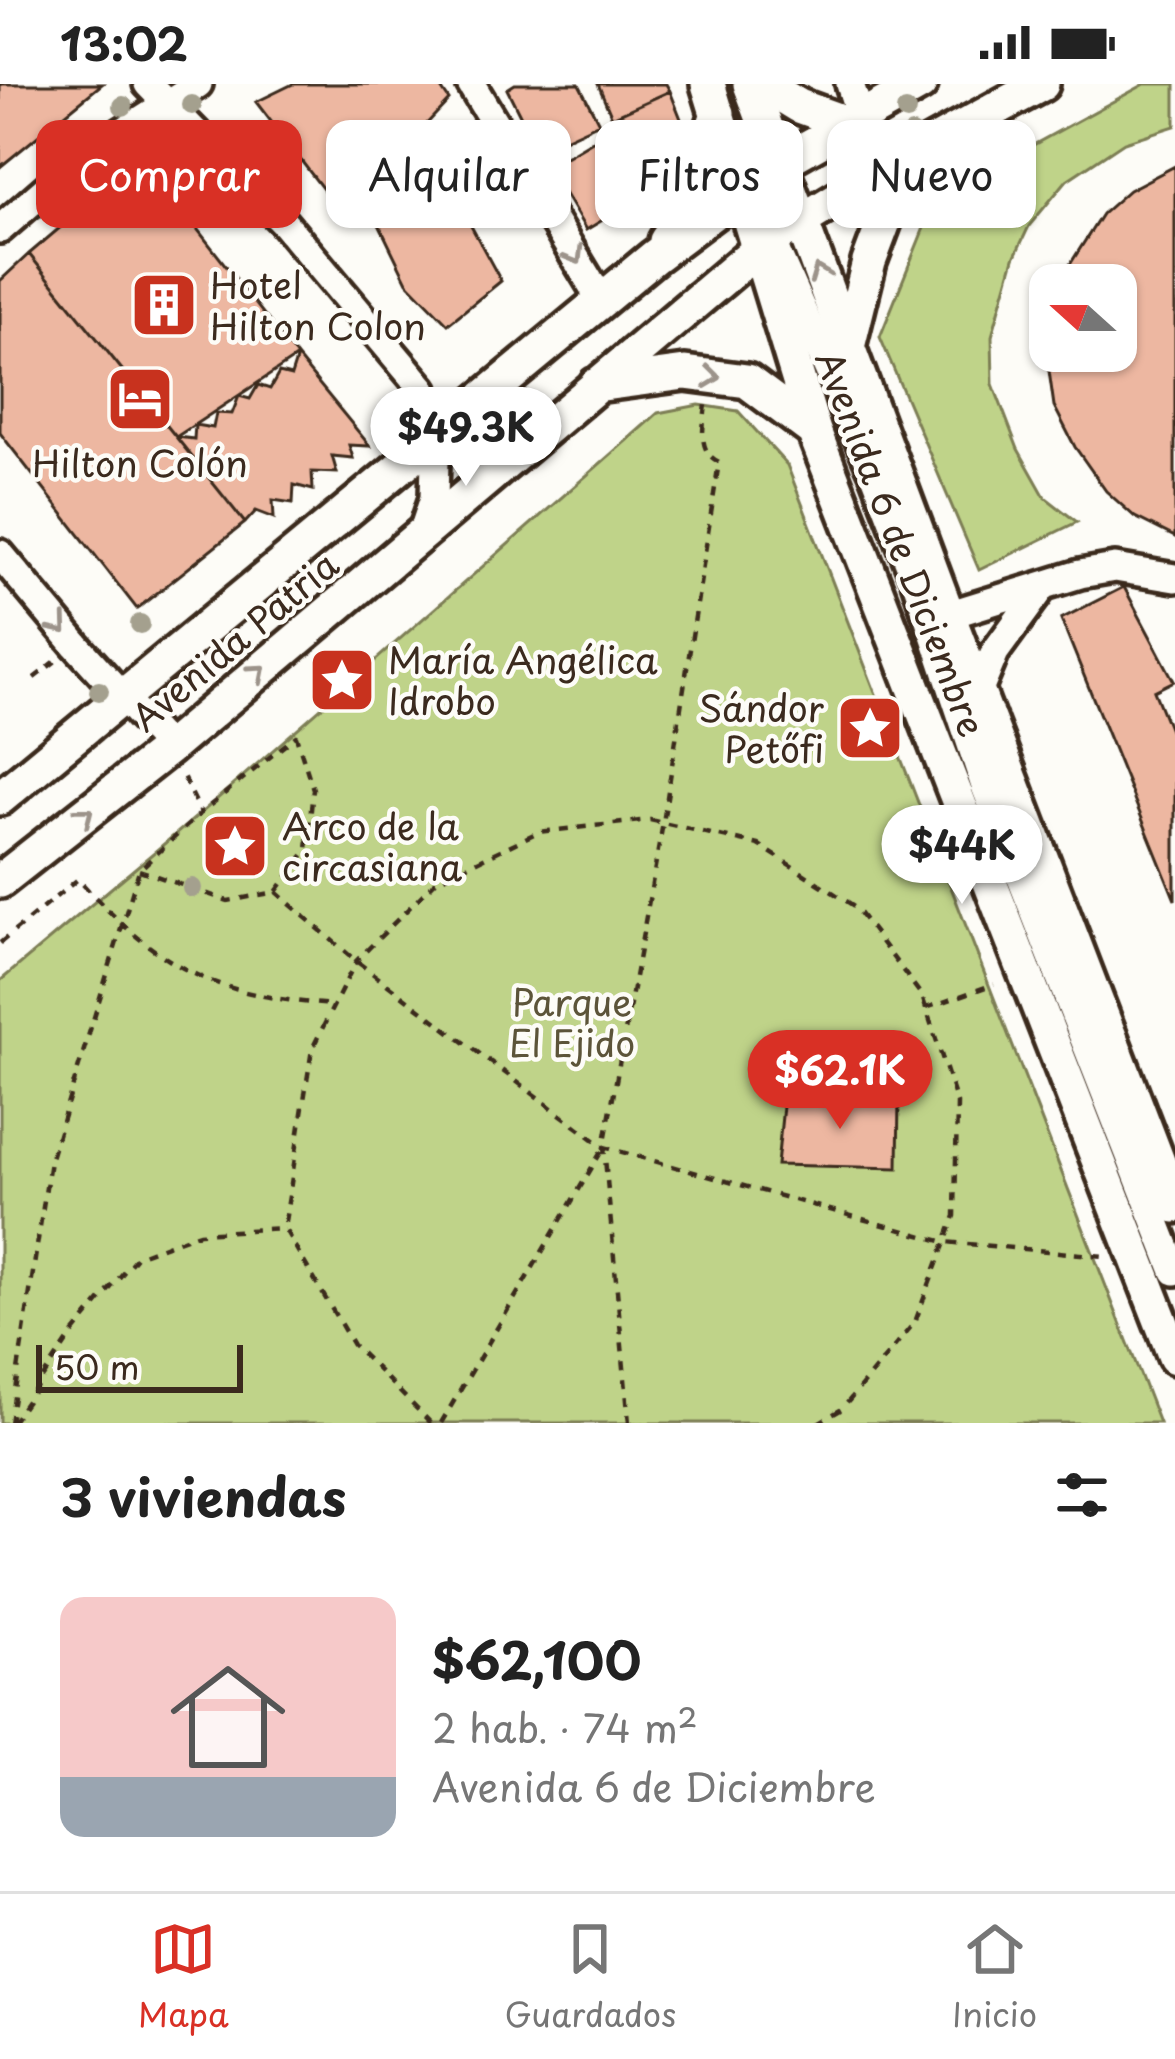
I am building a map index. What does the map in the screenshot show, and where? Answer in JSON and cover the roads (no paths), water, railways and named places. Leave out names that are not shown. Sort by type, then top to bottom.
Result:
[{"type":"main road","name":"Avenida 6 de Diciembre","points":[[750,84],[753,120]]},
{"type":"main road","points":[[763,84],[799,106],[852,108]]},
{"type":"main road","name":"Avenida Patria","points":[[975,120],[1042,84]]},
{"type":"main road","name":"Avenida Patria","points":[[803,145],[852,108],[905,86]]},
{"type":"main road","points":[[654,257],[684,214],[716,94]]},
{"type":"main road","name":"Avenida Patria","points":[[0,798],[693,228]]},
{"type":"main road","name":"Avenida 6 de Diciembre","points":[[762,228],[814,431],[1175,1357]]},
{"type":"main road","name":"Avenida Patria","points":[[0,881],[169,748],[788,228]]},
{"type":"main road","name":"Avenida 6 de Diciembre","points":[[802,228],[1175,1206]]},
{"type":"main road","points":[[848,347],[882,228]]},
{"type":"main road","points":[[596,386],[685,374],[747,381],[814,431]]},
{"type":"street","points":[[0,229],[155,93],[198,84]]},
{"type":"street","points":[[471,84],[601,300]]},
{"type":"street","points":[[155,93],[259,196],[423,389],[432,439],[434,498],[423,531]]},
{"type":"street","points":[[764,245],[876,477],[985,786],[1175,1271]]},
{"type":"street","points":[[764,245],[844,474],[1175,1315]]},
{"type":"street","points":[[0,554],[169,748]]},
{"type":"street","points":[[948,615],[1114,568],[1175,578]]},
{"type":"street","points":[[978,692],[995,652],[1043,586]]},
{"type":"place","name":"Hotel Hilton Colon","points":[[164,305]]},
{"type":"place","name":"Hilton Colón","points":[[140,399]]},
{"type":"place","name":"María Angélica Idrobo","points":[[342,680]]},
{"type":"place","name":"Sándor Petőfi","points":[[870,728]]},
{"type":"place","name":"Arco de la circasiana","points":[[235,846]]},
{"type":"park label","name":"Parque El Ejido","points":[[572,1022]]}]
